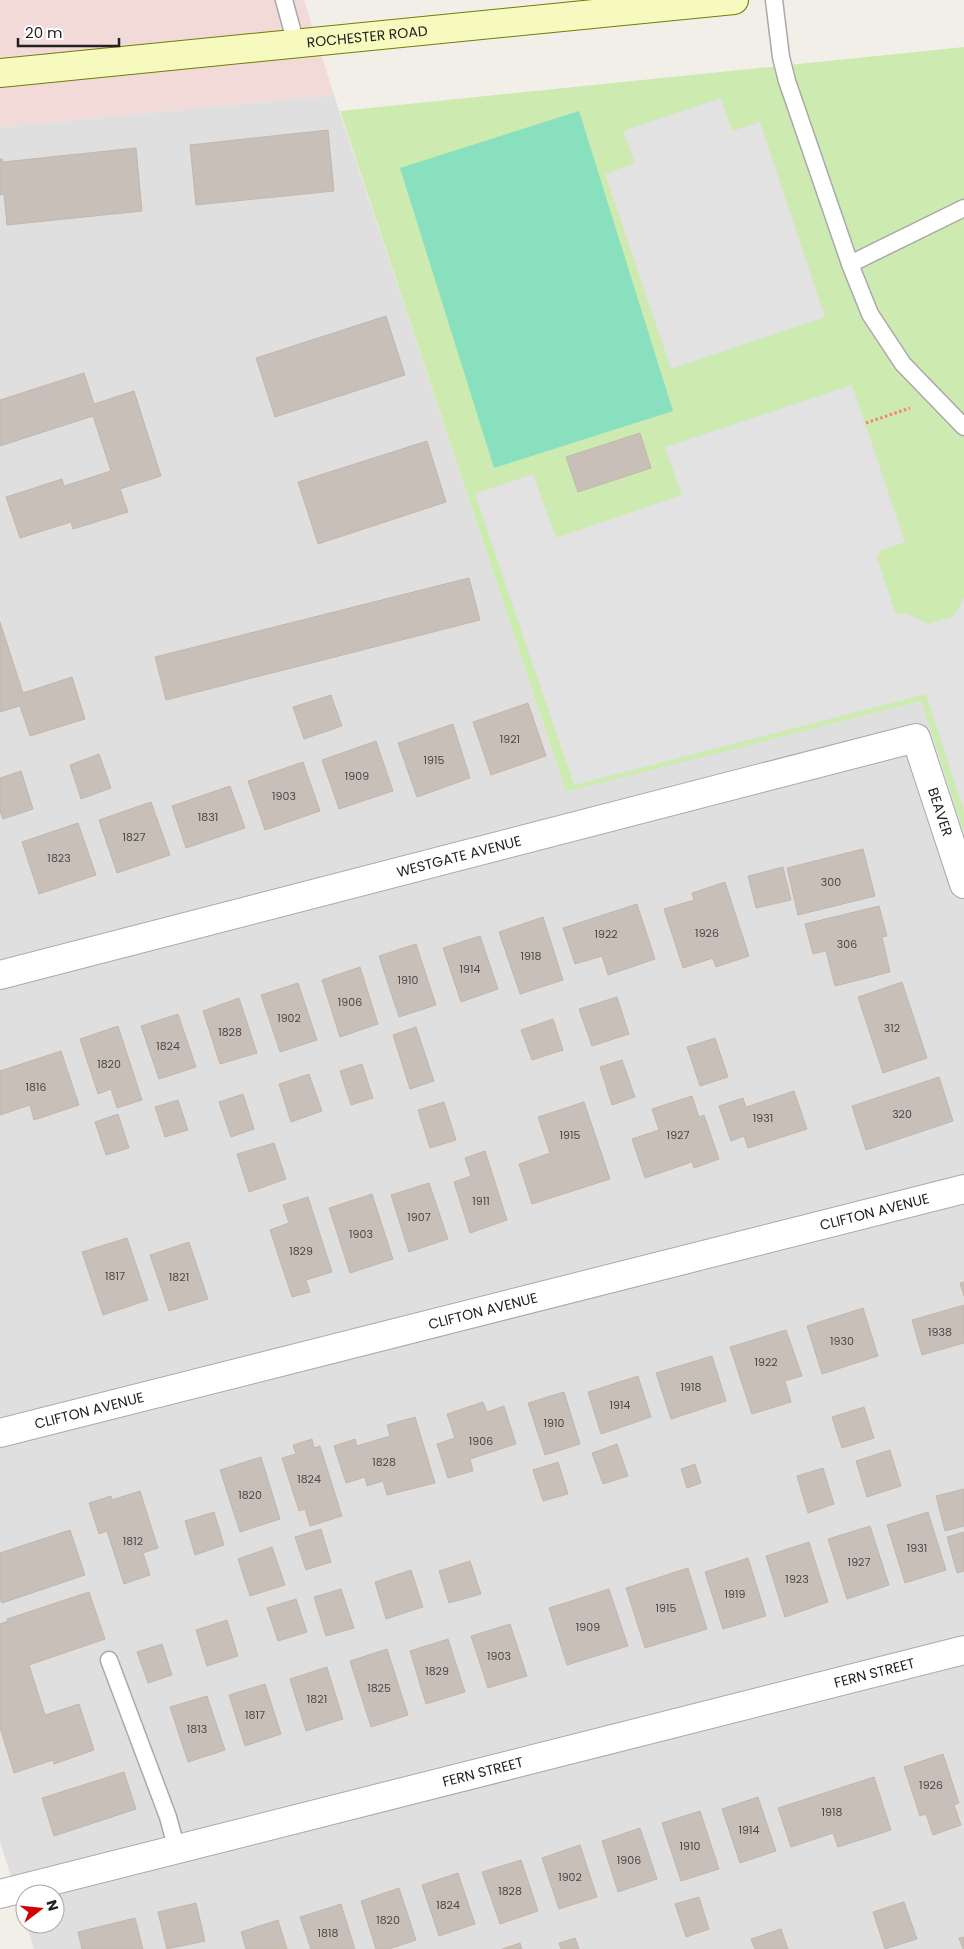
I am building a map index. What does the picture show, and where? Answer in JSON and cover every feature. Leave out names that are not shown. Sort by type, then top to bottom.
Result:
[{"type":"main road","name":"ROCHESTER ROAD","points":[[0,73],[734,0]]},
{"type":"street","name":"BEAVER","points":[[916,738],[964,884]]},
{"type":"street","name":"WESTGATE AVENUE","points":[[0,975],[916,738]]},
{"type":"street","name":"CLIFTON AVENUE","points":[[0,1433],[964,1189]]},
{"type":"street","name":"FERN STREET","points":[[0,1894],[964,1650]]},
{"type":"lane","points":[[284,0],[296,44]]},
{"type":"lane","points":[[774,0],[781,56],[787,81],[850,264],[870,314],[903,364],[964,427]]},
{"type":"lane","points":[[850,264],[964,208]]},
{"type":"lane","points":[[109,1660],[168,1817],[177,1850]]},
{"type":"path","points":[[866,423],[918,405]]},
{"type":"shaded area","points":[[0,0],[304,0],[334,95],[0,127]]},
{"type":"shaded area","points":[[334,95],[566,791],[921,701],[964,834],[964,1949],[34,1949],[29,1934],[65,1934],[65,1884],[15,1884],[15,1889],[0,1842],[0,127]]},
{"type":"shaded area","points":[[721,98],[732,131],[760,122],[825,317],[671,369],[605,174],[635,163],[623,131]]},
{"type":"shaded area","points":[[852,385],[905,542],[881,550],[877,558],[896,615],[905,613],[928,624],[954,616],[964,597],[964,811],[926,694],[574,785],[475,494],[533,474],[556,538],[682,495],[665,447]]},
{"type":"green space","points":[[964,47],[964,834],[921,701],[566,792],[340,111]]},
{"type":"green space","points":[[579,111],[673,411],[494,468],[400,168]]},
{"type":"building","points":[[328,130],[334,191],[196,205],[190,145]]},
{"type":"building","points":[[136,148],[142,211],[7,225],[4,194],[0,195],[0,159],[3,162]]},
{"type":"building","points":[[386,316],[405,375],[275,417],[256,358]]},
{"type":"building","points":[[84,373],[94,404],[134,391],[161,476],[120,489],[128,512],[73,529],[71,522],[20,538],[6,497],[62,479],[64,486],[111,471],[93,416],[0,446],[0,400]]},
{"type":"building","points":[[640,433],[651,468],[578,492],[566,457]]},
{"type":"building","points":[[427,441],[446,502],[318,544],[298,482]]},
{"type":"building","points":[[469,578],[480,620],[166,700],[155,657]]},
{"type":"building","points":[[0,622],[23,693],[72,677],[85,719],[30,736],[20,706],[0,712]]},
{"type":"building","points":[[331,695],[342,726],[304,739],[293,707]]},
{"type":"building","points":[[528,703],[546,756],[491,775],[473,722]]},
{"type":"building","points":[[453,724],[470,778],[417,797],[398,743]]},
{"type":"building","points":[[376,741],[393,791],[339,809],[322,760]]},
{"type":"building","points":[[99,754],[111,788],[81,799],[70,765]]},
{"type":"building","points":[[303,762],[320,811],[265,830],[248,781]]},
{"type":"building","points":[[21,771],[33,809],[3,819],[0,811],[0,778]]},
{"type":"building","points":[[230,786],[245,828],[186,848],[172,806]]},
{"type":"building","points":[[151,802],[170,855],[117,873],[99,820]]},
{"type":"building","points":[[78,823],[96,875],[39,894],[22,842]]},
{"type":"building","points":[[863,849],[875,896],[798,915],[787,868]]},
{"type":"building","points":[[783,867],[791,900],[756,908],[748,876]]},
{"type":"building","points":[[725,882],[749,956],[716,967],[713,958],[683,968],[664,909],[694,900],[692,893]]},
{"type":"building","points":[[637,904],[655,959],[608,975],[602,956],[575,964],[563,928]]},
{"type":"building","points":[[879,906],[887,936],[882,937],[890,972],[835,986],[826,951],[813,954],[805,924]]},
{"type":"building","points":[[543,917],[563,980],[520,994],[499,932]]},
{"type":"building","points":[[480,936],[498,989],[461,1002],[443,948]]},
{"type":"building","points":[[416,944],[436,1005],[399,1017],[379,956]]},
{"type":"building","points":[[360,967],[378,1024],[340,1037],[322,980]]},
{"type":"building","points":[[902,982],[927,1058],[883,1073],[858,997]]},
{"type":"building","points":[[298,983],[317,1040],[280,1052],[261,995]]},
{"type":"building","points":[[617,997],[629,1034],[592,1046],[579,1009]]},
{"type":"building","points":[[239,998],[257,1053],[220,1064],[203,1011]]},
{"type":"building","points":[[178,1014],[196,1067],[159,1079],[141,1026]]},
{"type":"building","points":[[553,1019],[563,1050],[532,1060],[521,1030]]},
{"type":"building","points":[[118,1026],[142,1100],[117,1108],[111,1089],[98,1094],[80,1039]]},
{"type":"building","points":[[416,1027],[434,1081],[410,1089],[393,1035]]},
{"type":"building","points":[[715,1038],[728,1077],[700,1086],[687,1047]]},
{"type":"building","points":[[61,1051],[79,1105],[34,1120],[30,1105],[0,1115],[0,1071]]},
{"type":"building","points":[[622,1060],[635,1097],[612,1105],[600,1067]]},
{"type":"building","points":[[362,1064],[373,1098],[351,1105],[340,1071]]},
{"type":"building","points":[[309,1074],[322,1111],[291,1122],[279,1084]]},
{"type":"building","points":[[939,1077],[953,1121],[866,1150],[852,1106]]},
{"type":"building","points":[[794,1091],[807,1129],[748,1148],[744,1136],[731,1141],[719,1106],[743,1098],[746,1107]]},
{"type":"building","points":[[243,1094],[254,1129],[231,1137],[219,1102]]},
{"type":"building","points":[[692,1096],[699,1117],[704,1115],[719,1159],[694,1168],[692,1162],[645,1178],[632,1139],[659,1130],[652,1109]]},
{"type":"building","points":[[178,1100],[188,1130],[165,1137],[155,1107]]},
{"type":"building","points":[[444,1102],[456,1140],[430,1148],[418,1110]]},
{"type":"building","points":[[584,1102],[610,1179],[532,1204],[519,1164],[550,1153],[538,1117]]},
{"type":"building","points":[[118,1114],[129,1148],[106,1155],[95,1122]]},
{"type":"building","points":[[274,1143],[286,1179],[249,1192],[237,1154]]},
{"type":"building","points":[[485,1151],[507,1220],[470,1233],[454,1182],[471,1176],[465,1158]]},
{"type":"building","points":[[429,1183],[448,1239],[409,1252],[391,1195]]},
{"type":"building","points":[[372,1194],[393,1259],[350,1273],[329,1208]]},
{"type":"building","points":[[308,1197],[332,1272],[306,1280],[310,1292],[292,1297],[270,1230],[289,1223],[283,1205]]},
{"type":"building","points":[[127,1238],[148,1300],[103,1315],[82,1252]]},
{"type":"building","points":[[189,1242],[208,1299],[169,1311],[150,1255]]},
{"type":"building","points":[[964,1282],[964,1296],[960,1283]]},
{"type":"building","points":[[964,1305],[964,1343],[922,1355],[912,1320]]},
{"type":"building","points":[[863,1308],[878,1356],[822,1374],[807,1326]]},
{"type":"building","points":[[786,1330],[802,1376],[785,1381],[791,1402],[752,1414],[730,1347]]},
{"type":"building","points":[[712,1356],[726,1401],[671,1419],[656,1373]]},
{"type":"building","points":[[638,1376],[651,1417],[601,1434],[588,1392]]},
{"type":"building","points":[[564,1392],[580,1444],[545,1455],[528,1403]]},
{"type":"building","points":[[483,1402],[487,1412],[504,1406],[516,1444],[470,1459],[473,1471],[448,1478],[437,1444],[455,1438],[447,1414]]},
{"type":"building","points":[[864,1407],[874,1438],[842,1448],[832,1417]]},
{"type":"building","points":[[415,1417],[435,1483],[387,1495],[383,1481],[367,1486],[365,1477],[346,1483],[334,1446],[355,1439],[357,1446],[390,1436],[387,1425]]},
{"type":"building","points":[[312,1439],[314,1448],[320,1446],[342,1516],[310,1526],[305,1509],[299,1511],[282,1458],[296,1454],[293,1445]]},
{"type":"building","points":[[617,1444],[628,1476],[603,1484],[592,1453]]},
{"type":"building","points":[[890,1450],[901,1486],[867,1497],[856,1461]]},
{"type":"building","points":[[261,1457],[280,1519],[240,1532],[220,1470]]},
{"type":"building","points":[[558,1462],[568,1494],[543,1501],[533,1470]]},
{"type":"building","points":[[695,1464],[701,1483],[687,1488],[681,1469]]},
{"type":"building","points":[[823,1468],[834,1504],[808,1513],[797,1476]]},
{"type":"building","points":[[964,1489],[964,1526],[945,1531],[936,1496]]},
{"type":"building","points":[[140,1491],[158,1548],[143,1553],[150,1575],[124,1584],[107,1531],[99,1534],[89,1503],[111,1496],[112,1500]]},
{"type":"building","points":[[214,1512],[224,1545],[195,1555],[185,1521]]},
{"type":"building","points":[[928,1512],[946,1570],[905,1583],[887,1525]]},
{"type":"building","points":[[870,1526],[889,1585],[847,1599],[828,1539]]},
{"type":"building","points":[[321,1529],[331,1562],[306,1570],[295,1537]]},
{"type":"building","points":[[70,1530],[85,1575],[2,1603],[0,1600],[0,1553]]},
{"type":"building","points":[[964,1532],[964,1571],[957,1573],[947,1537]]},
{"type":"building","points":[[809,1542],[828,1602],[785,1617],[766,1556]]},
{"type":"building","points":[[272,1547],[285,1585],[250,1596],[238,1559]]},
{"type":"building","points":[[748,1558],[766,1616],[723,1629],[705,1572]]},
{"type":"building","points":[[470,1561],[481,1594],[449,1603],[439,1571]]},
{"type":"building","points":[[688,1568],[707,1629],[645,1648],[626,1588]]},
{"type":"building","points":[[411,1570],[423,1607],[386,1619],[375,1582]]},
{"type":"building","points":[[341,1589],[354,1628],[326,1636],[314,1597]]},
{"type":"building","points":[[609,1589],[628,1646],[567,1665],[549,1608]]},
{"type":"building","points":[[89,1592],[105,1639],[29,1665],[45,1715],[79,1704],[94,1750],[54,1764],[53,1760],[14,1773],[0,1728],[0,1624],[8,1621],[7,1619]]},
{"type":"building","points":[[296,1599],[307,1632],[278,1641],[267,1608]]},
{"type":"building","points":[[227,1620],[238,1656],[207,1666],[196,1630]]},
{"type":"building","points":[[510,1624],[527,1676],[488,1688],[471,1636]]},
{"type":"building","points":[[448,1639],[465,1692],[426,1704],[410,1651]]},
{"type":"building","points":[[162,1644],[172,1675],[148,1683],[137,1652]]},
{"type":"building","points":[[387,1649],[408,1715],[371,1727],[350,1661]]},
{"type":"building","points":[[327,1667],[343,1719],[306,1731],[290,1679]]},
{"type":"building","points":[[265,1684],[281,1734],[245,1746],[229,1695]]},
{"type":"building","points":[[207,1696],[225,1750],[188,1762],[170,1707]]},
{"type":"building","points":[[943,1754],[959,1803],[954,1805],[961,1825],[933,1835],[926,1814],[920,1816],[904,1767]]},
{"type":"building","points":[[124,1772],[136,1809],[54,1836],[42,1798]]},
{"type":"building","points":[[874,1777],[891,1830],[838,1847],[833,1833],[791,1847],[778,1808]]},
{"type":"building","points":[[758,1797],[776,1851],[740,1863],[722,1809]]},
{"type":"building","points":[[700,1811],[719,1869],[681,1881],[662,1823]]},
{"type":"building","points":[[640,1828],[657,1879],[618,1892],[602,1841]]},
{"type":"building","points":[[580,1845],[597,1897],[559,1909],[542,1858]]},
{"type":"building","points":[[521,1860],[538,1911],[500,1924],[482,1872]]},
{"type":"building","points":[[458,1873],[475,1924],[439,1936],[422,1885]]},
{"type":"building","points":[[399,1888],[416,1940],[389,1949],[376,1949],[361,1901]]},
{"type":"building","points":[[699,1897],[709,1929],[686,1937],[675,1904]]},
{"type":"building","points":[[904,1902],[917,1939],[885,1949],[873,1912]]},
{"type":"building","points":[[196,1903],[205,1941],[167,1949],[158,1912]]},
{"type":"building","points":[[341,1904],[355,1949],[311,1949],[300,1917]]},
{"type":"building","points":[[135,1918],[143,1949],[82,1949],[78,1932]]},
{"type":"building","points":[[278,1920],[287,1949],[246,1949],[241,1932]]},
{"type":"building","points":[[781,1929],[788,1949],[755,1949],[751,1939]]},
{"type":"building","points":[[964,1937],[964,1949],[963,1949],[959,1938]]},
{"type":"building","points":[[575,1938],[579,1949],[561,1949],[559,1943]]},
{"type":"building","points":[[520,1943],[522,1949],[502,1949]]}]
